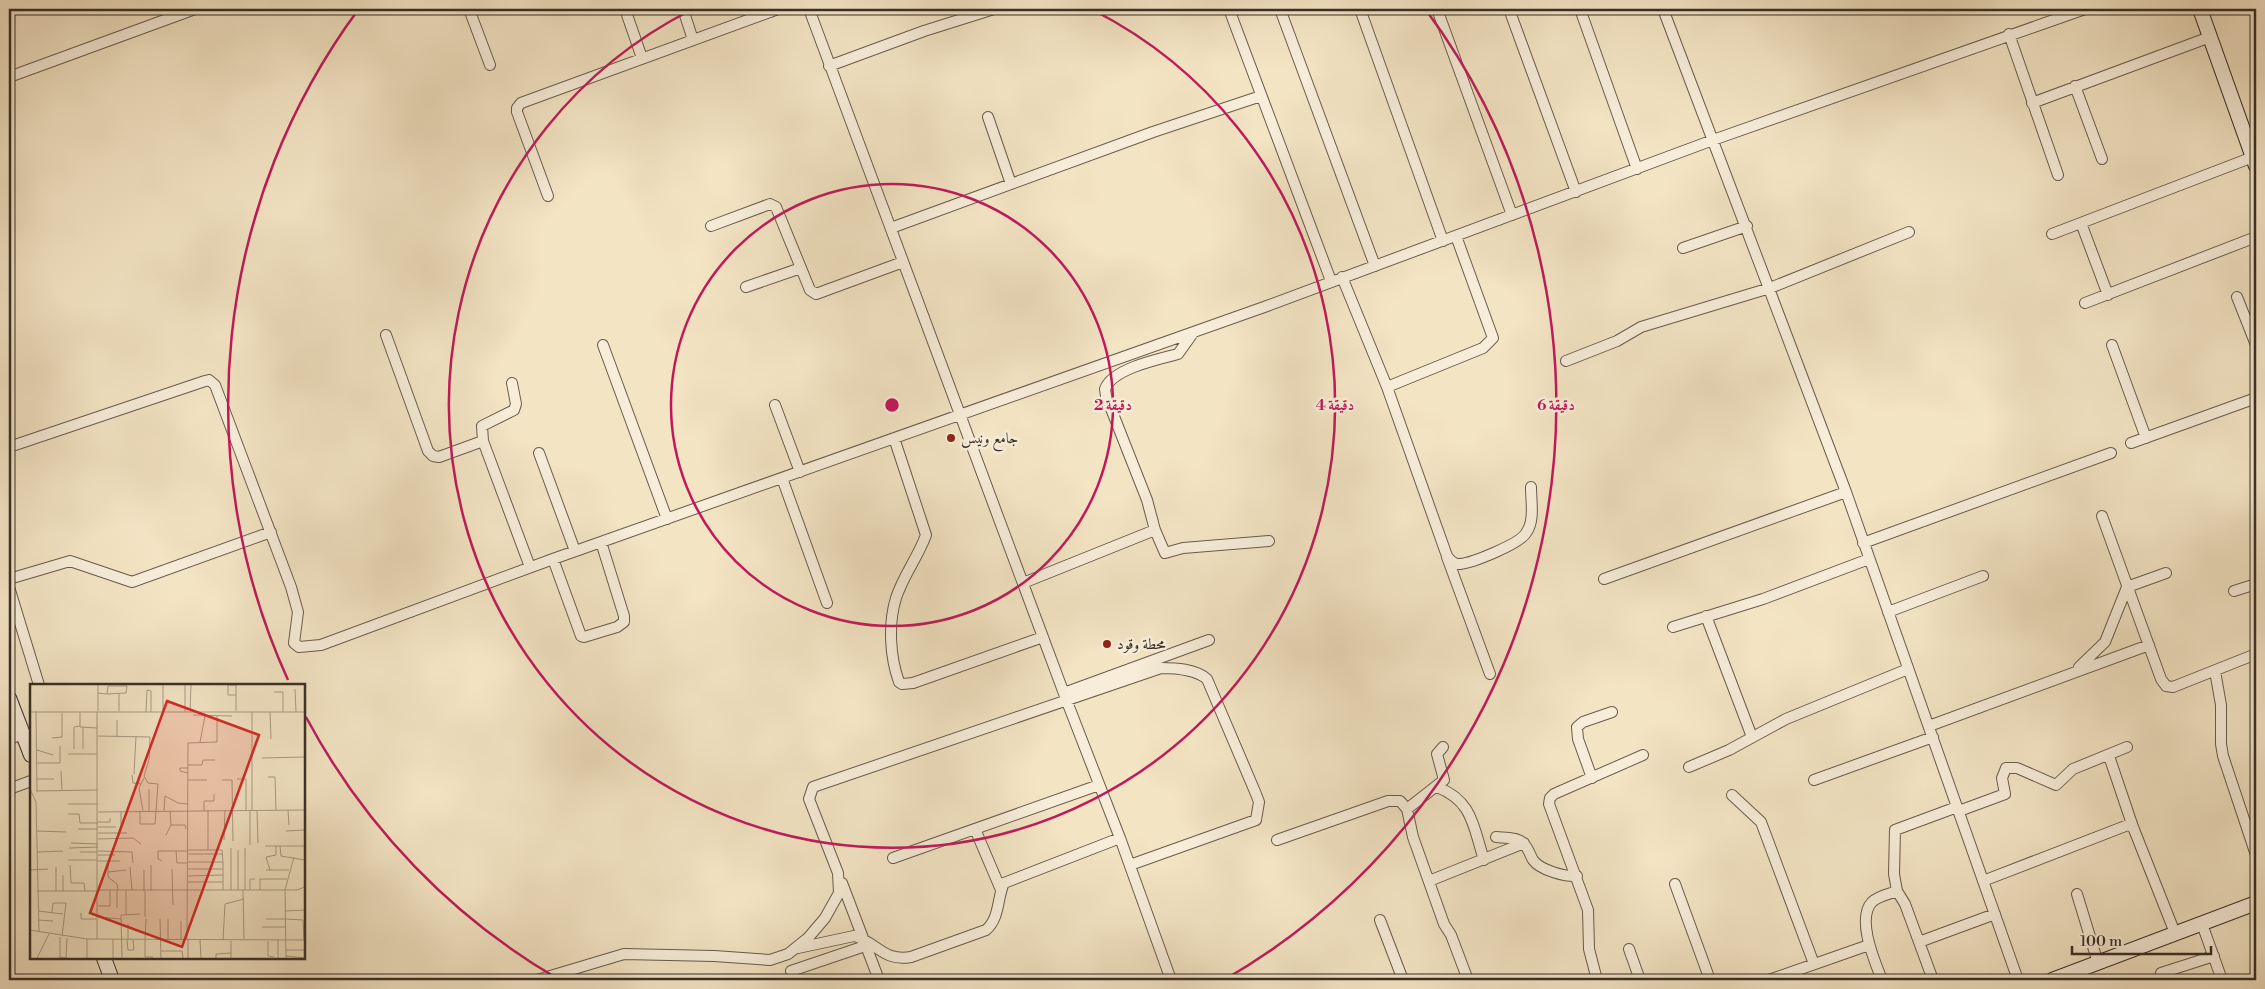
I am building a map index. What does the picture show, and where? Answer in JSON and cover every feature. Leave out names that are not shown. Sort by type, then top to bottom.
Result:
[{"type":"main road","points":[[2200,9],[2255,161]]},
{"type":"main road","points":[[9,698],[30,752]]},
{"type":"main road","points":[[2052,980],[2256,904]]},
{"type":"main road","points":[[104,959],[112,980]]},
{"type":"street","points":[[9,77],[195,9]]},
{"type":"street","points":[[469,9],[490,65]]},
{"type":"street","points":[[625,9],[642,58]]},
{"type":"street","points":[[683,9],[693,40]]},
{"type":"street","points":[[548,196],[517,112],[518,105],[778,9]]},
{"type":"street","points":[[809,9],[1065,696],[1120,838],[1171,980]]},
{"type":"street","points":[[830,66],[924,31],[994,9]]},
{"type":"street","points":[[1229,9],[1331,281]]},
{"type":"street","points":[[1280,9],[1375,266]]},
{"type":"street","points":[[1360,9],[1443,242]]},
{"type":"street","points":[[1437,9],[1512,215]]},
{"type":"street","points":[[1509,9],[1576,192]]},
{"type":"street","points":[[1580,9],[1637,169]]},
{"type":"street","points":[[1663,9],[1747,226],[1846,492],[2018,980]]},
{"type":"street","points":[[9,447],[209,380],[215,385],[296,604],[298,612],[294,643],[299,647],[321,645],[530,567],[1193,333],[1331,281],[1443,242],[1713,140],[2009,34],[2085,9]]},
{"type":"street","points":[[2009,34],[2058,175]]},
{"type":"street","points":[[2032,103],[2210,37]]},
{"type":"street","points":[[2075,86],[2102,159]]},
{"type":"street","points":[[891,228],[1153,132],[1261,96]]},
{"type":"street","points":[[988,117],[1011,184]]},
{"type":"street","points":[[2052,234],[2255,161]]},
{"type":"street","points":[[711,226],[774,205],[779,210],[810,290],[816,294],[903,262]]},
{"type":"street","points":[[2081,223],[2108,295]]},
{"type":"street","points":[[1683,248],[1747,226]]},
{"type":"street","points":[[1566,361],[1617,341],[1641,327],[1770,288],[1909,232]]},
{"type":"street","points":[[1387,387],[1483,348],[1492,342],[1493,338],[1456,236]]},
{"type":"street","points":[[2085,304],[2256,238]]},
{"type":"street","points":[[746,287],[802,268]]},
{"type":"street","points":[[1342,277],[1387,387],[1490,674]]},
{"type":"street","points":[[2237,297],[2256,345]]},
{"type":"street","points":[[1193,333],[1178,354],[1157,359],[1116,375],[1108,381],[1105,389],[1147,500],[1155,530],[1165,553],[1183,548],[1269,541]]},
{"type":"street","points":[[386,334],[428,451],[433,456],[439,457],[482,441]]},
{"type":"street","points":[[603,345],[667,519]]},
{"type":"street","points":[[2112,345],[2146,438]]},
{"type":"street","points":[[512,383],[516,404],[514,410],[482,426],[482,441],[530,567]]},
{"type":"street","points":[[2131,443],[2256,398]]},
{"type":"street","points":[[775,405],[800,472]]},
{"type":"street","points":[[894,438],[926,535],[896,598],[894,607],[891,655],[899,682],[902,684],[913,683],[1043,637]]},
{"type":"street","points":[[1863,543],[2111,452]]},
{"type":"street","points":[[539,453],[575,551]]},
{"type":"street","points":[[782,478],[827,603]]},
{"type":"street","points":[[1447,556],[1455,564],[1460,564],[1485,556],[1526,535],[1531,524],[1531,487]]},
{"type":"street","points":[[1604,579],[1846,492]]},
{"type":"street","points":[[2102,516],[2161,679],[2166,686],[2173,687],[2256,654]]},
{"type":"street","points":[[1023,583],[1155,530]]},
{"type":"street","points":[[9,579],[70,561],[132,582],[270,532]]},
{"type":"street","points":[[553,559],[582,637],[617,627],[624,622],[624,616],[602,542]]},
{"type":"street","points":[[1673,627],[1763,599],[1869,559]]},
{"type":"street","points":[[2067,675],[2083,664],[2105,642],[2127,587],[2166,573]]},
{"type":"street","points":[[1888,612],[1983,576]]},
{"type":"street","points":[[2234,591],[2256,584]]},
{"type":"street","points":[[9,587],[39,684]]},
{"type":"street","points":[[1706,616],[1752,737]]},
{"type":"street","points":[[878,980],[809,799],[813,787],[964,737],[1209,640]]},
{"type":"street","points":[[1929,726],[2149,645]]},
{"type":"street","points":[[1065,696],[1083,696],[1161,668],[1181,669],[1204,677],[1260,802],[1256,820],[1130,865]]},
{"type":"street","points":[[1689,767],[1715,757],[1786,718],[1908,669]]},
{"type":"street","points":[[2215,670],[2221,705],[2223,756],[2256,855]]},
{"type":"street","points":[[1592,778],[1578,739],[1577,727],[1583,722],[1612,712]]},
{"type":"street","points":[[9,739],[23,734]]},
{"type":"street","points":[[1814,780],[1933,738]]},
{"type":"street","points":[[1407,809],[1444,780],[1437,754],[1443,747]]},
{"type":"street","points":[[1933,980],[1904,904],[1897,891],[1894,874],[1894,830],[2005,794],[2002,778],[2006,768],[2017,768],[2056,785],[2073,769],[2127,748]]},
{"type":"street","points":[[1597,980],[1589,950],[1588,910],[1548,804],[1554,794],[1643,755]]},
{"type":"street","points":[[2109,756],[2133,827],[2175,933]]},
{"type":"street","points":[[9,789],[30,781]]},
{"type":"street","points":[[893,858],[1099,785]]},
{"type":"street","points":[[1437,787],[1457,797],[1464,804],[1484,860]]},
{"type":"street","points":[[1732,795],[1761,822],[1814,964]]},
{"type":"street","points":[[1277,840],[1388,801],[1400,801],[1407,809],[1412,837],[1444,924],[1451,935],[1468,980]]},
{"type":"street","points":[[1983,881],[2122,826],[2128,825],[2133,827]]},
{"type":"street","points":[[975,829],[1001,890]]},
{"type":"street","points":[[1496,837],[1518,840],[1524,844],[1534,862],[1540,866],[1563,875],[1576,876]]},
{"type":"street","points":[[537,980],[624,954],[714,956],[770,960],[796,948],[845,936],[864,942],[888,956],[900,959],[911,957],[986,930],[991,926],[999,907],[1001,890],[1004,883],[1120,838]]},
{"type":"street","points":[[1429,881],[1524,844]]},
{"type":"street","points":[[796,948],[820,925],[835,902],[839,893],[838,872]]},
{"type":"street","points":[[1675,884],[1710,980]]},
{"type":"street","points":[[1882,980],[1870,945],[1866,924],[1868,909],[1876,898],[1897,891]]},
{"type":"street","points":[[2077,894],[2098,963]]},
{"type":"street","points":[[1918,942],[1995,914]]},
{"type":"street","points":[[1380,920],[1403,980]]},
{"type":"street","points":[[2202,924],[2222,980]]},
{"type":"street","points":[[791,971],[864,942]]},
{"type":"street","points":[[1769,980],[1870,945]]},
{"type":"street","points":[[1629,949],[1640,980]]},
{"type":"street","points":[[2161,973],[2214,956]]},
{"type":"place","name":"جامع ونيس","points":[[951,438]]},
{"type":"place","name":"محطة وقود","points":[[1107,644]]}]
